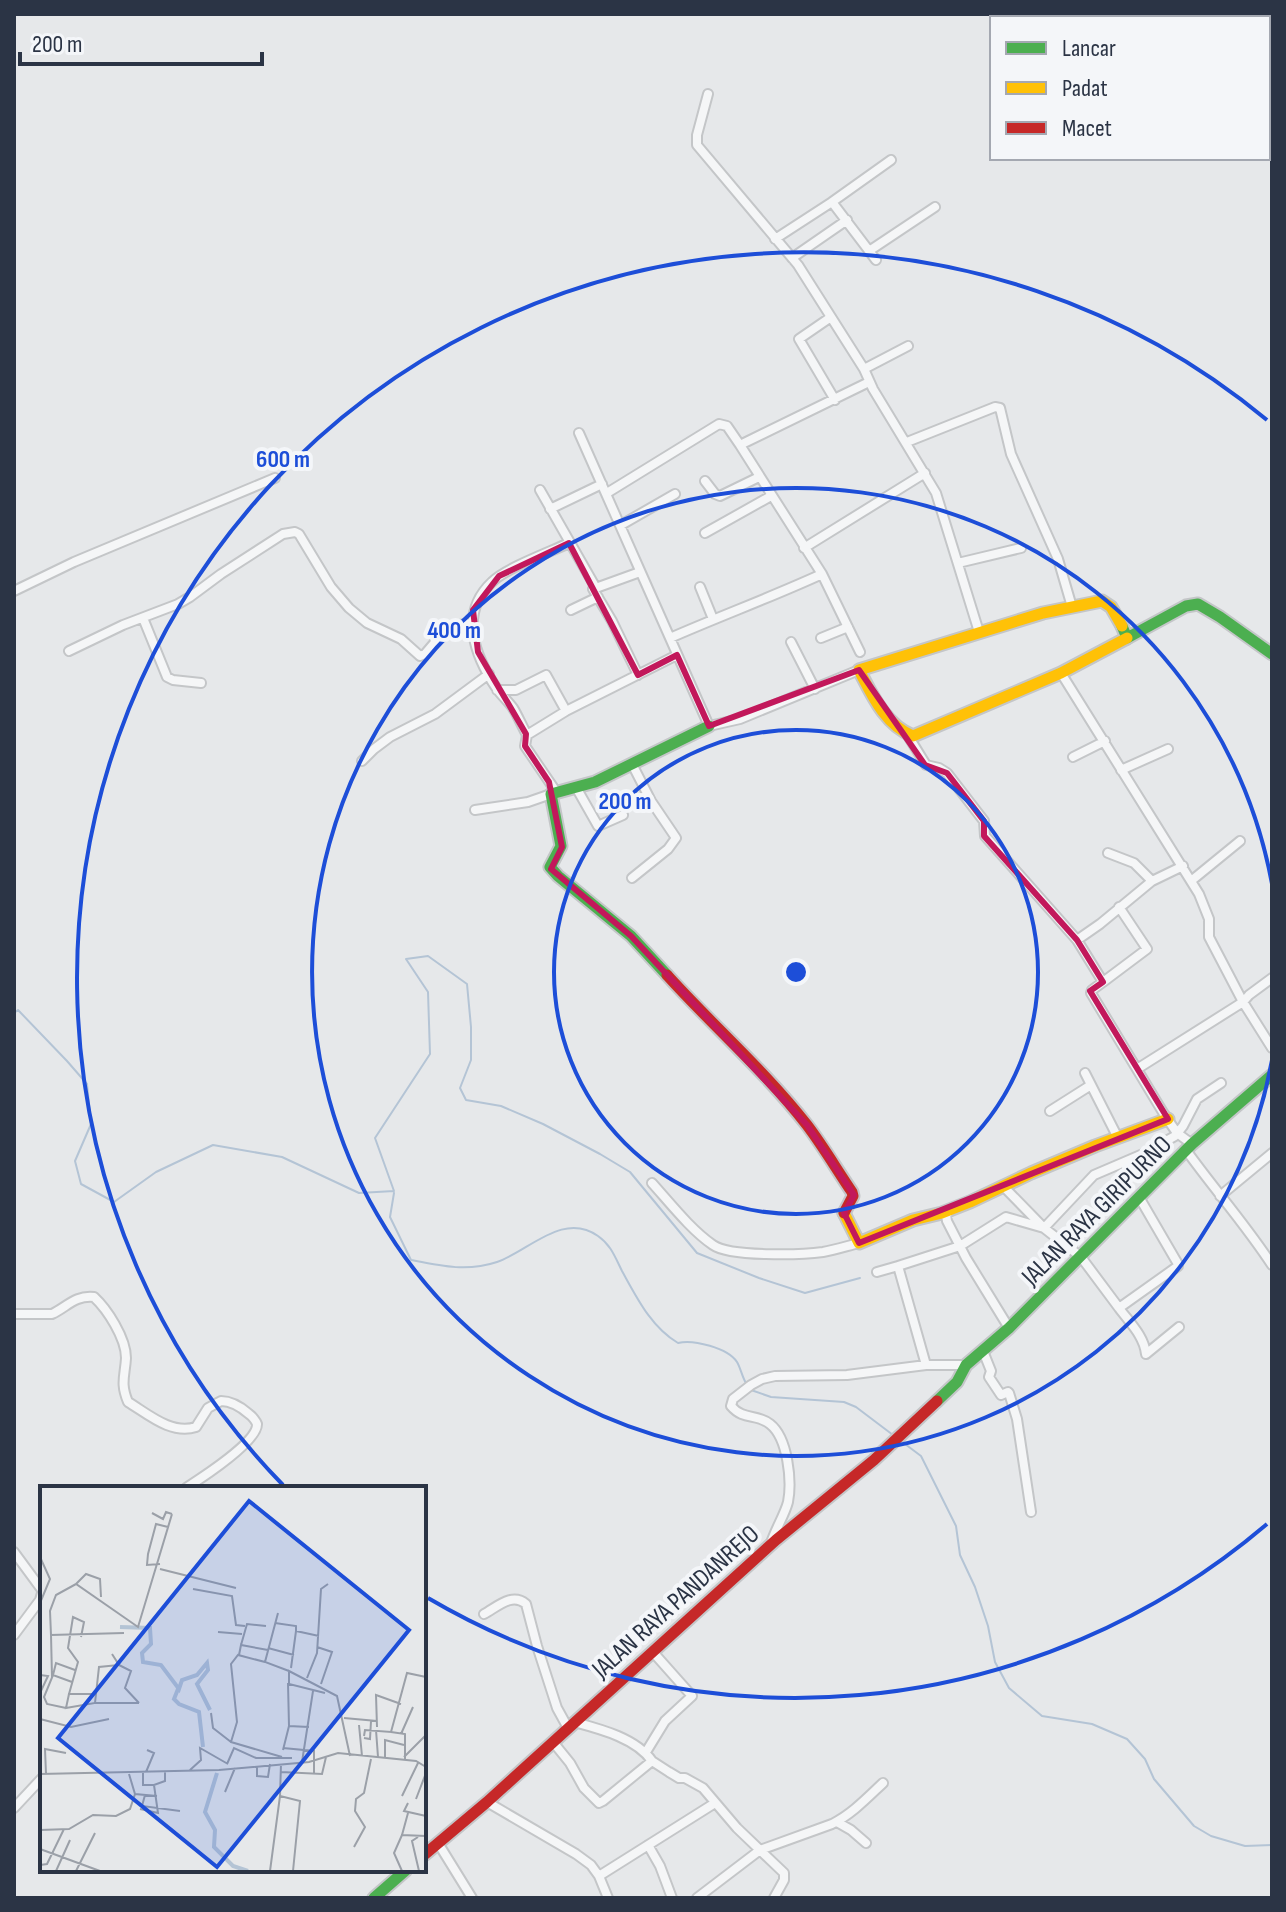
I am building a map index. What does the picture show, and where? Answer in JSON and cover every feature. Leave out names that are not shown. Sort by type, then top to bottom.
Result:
[{"type":"street","points":[[708,94],[697,145],[792,258],[864,369],[925,473],[936,493],[979,632]]},
{"type":"street","points":[[775,239],[891,160]]},
{"type":"street","points":[[832,202],[876,260]]},
{"type":"street","points":[[869,251],[935,207]]},
{"type":"street","points":[[792,258],[847,220]]},
{"type":"street","points":[[831,317],[799,339],[835,400]]},
{"type":"street","points":[[864,369],[908,346]]},
{"type":"street","points":[[740,445],[869,382]]},
{"type":"street","points":[[907,442],[995,407],[1000,408],[1015,465],[1055,551],[1072,607]]},
{"type":"street","points":[[607,493],[719,424],[727,426],[822,574],[860,652]]},
{"type":"street","points":[[579,433],[709,726]]},
{"type":"street","points":[[804,548],[925,473]]},
{"type":"street","points":[[705,481],[720,496],[759,477]]},
{"type":"street","points":[[14,591],[74,562],[275,478]]},
{"type":"street","points":[[550,509],[602,484]]},
{"type":"street","points":[[540,490],[638,675]]},
{"type":"street","points":[[621,525],[675,494]]},
{"type":"street","points":[[705,533],[771,496]]},
{"type":"street","points":[[69,651],[190,597],[248,555],[283,534],[295,532],[331,587],[349,608],[367,623],[401,639],[420,656],[448,627],[471,623]]},
{"type":"street","points":[[527,735],[513,708],[497,690],[478,652],[471,623],[477,600],[492,581],[569,543]]},
{"type":"street","points":[[958,563],[1021,548]]},
{"type":"street","points":[[571,610],[592,592],[640,572]]},
{"type":"street","points":[[670,638],[822,574]]},
{"type":"street","points":[[700,587],[713,619]]},
{"type":"street","points":[[475,810],[528,802],[577,789],[709,726],[740,719],[859,670],[1043,613],[1105,601],[1127,638]]},
{"type":"street","points":[[907,734],[913,736],[1061,673],[1186,606],[1198,604],[1272,654]]},
{"type":"street","points":[[143,618],[167,677],[201,683]]},
{"type":"street","points":[[821,638],[848,627]]},
{"type":"street","points":[[791,642],[815,689]]},
{"type":"street","points":[[677,655],[566,711],[527,735],[525,746],[554,794],[561,846],[551,869],[631,936],[807,1125],[852,1192],[844,1213],[859,1243]]},
{"type":"street","points":[[859,670],[881,711],[907,734],[926,765],[947,773],[984,821],[985,836],[1077,940],[1103,982]]},
{"type":"street","points":[[1061,673],[1183,866],[1206,907],[1209,937],[1243,1002],[1272,1048]]},
{"type":"street","points":[[362,761],[390,737],[435,714],[489,674]]},
{"type":"street","points":[[497,690],[519,689],[546,675],[566,711]]},
{"type":"street","points":[[1073,757],[1105,741]]},
{"type":"street","points":[[1121,770],[1168,749]]},
{"type":"street","points":[[632,764],[651,801],[676,838],[668,849],[632,878]]},
{"type":"street","points":[[577,789],[598,826],[623,815]]},
{"type":"street","points":[[1191,881],[1240,841]]},
{"type":"street","points":[[1108,853],[1134,863],[1152,881]]},
{"type":"street","points":[[1077,940],[1152,881],[1183,866]]},
{"type":"street","points":[[1119,907],[1148,948],[1091,992],[1173,1128],[1272,1265]]},
{"type":"street","points":[[1137,1069],[1243,1002],[1272,978]]},
{"type":"street","points":[[1085,1073],[1118,1138]]},
{"type":"street","name":"JALAN RAYA GIRIPURNO","points":[[957,1382],[966,1365],[1009,1328],[1189,1147],[1272,1075]]},
{"type":"street","points":[[652,1183],[697,1231],[719,1248],[755,1254],[822,1252],[859,1243],[913,1220],[958,1207],[1118,1138],[1183,1126],[1197,1099],[1221,1083]]},
{"type":"street","points":[[1050,1111],[1091,1085]]},
{"type":"street","points":[[1042,1226],[1094,1175],[1171,1140],[1173,1128]]},
{"type":"street","points":[[1220,1196],[1272,1153]]},
{"type":"street","points":[[1003,1186],[1042,1226],[1081,1257],[1141,1337],[1146,1354],[1179,1327]]},
{"type":"street","points":[[1119,1308],[1178,1266],[1139,1197]]},
{"type":"street","points":[[958,1207],[946,1215],[947,1221],[1009,1328]]},
{"type":"street","points":[[877,1272],[958,1243],[1006,1217],[1042,1226]]},
{"type":"street","points":[[898,1266],[926,1365]]},
{"type":"street","points":[[14,1314],[52,1314],[71,1301],[94,1297],[111,1317],[124,1348],[123,1386],[128,1402],[172,1428],[186,1430],[196,1427],[208,1408],[221,1401],[233,1403],[249,1414],[257,1425],[242,1447],[189,1486]]},
{"type":"street","points":[[983,1351],[991,1371],[989,1377],[1001,1395],[1009,1393],[1017,1419],[1031,1512]]},
{"type":"street","points":[[770,1545],[788,1502],[786,1455],[782,1440],[769,1423],[738,1415],[731,1403],[738,1395],[762,1379],[775,1376],[847,1375],[926,1365],[966,1365]]},
{"type":"street","name":"JALAN RAYA PANDANREJO","points":[[426,1853],[487,1802],[770,1545],[874,1460],[957,1382]]},
{"type":"street","points":[[14,1552],[40,1589]]},
{"type":"street","points":[[484,1614],[513,1599],[526,1604],[557,1708],[571,1725],[599,1729],[646,1752],[652,1761],[703,1788],[785,1875],[774,1898]]},
{"type":"street","points":[[14,1635],[40,1600]]},
{"type":"street","points":[[646,1752],[665,1721],[692,1696],[652,1651]]},
{"type":"street","points":[[553,1742],[597,1802],[603,1801],[652,1761]]},
{"type":"street","points":[[14,1808],[40,1780]]},
{"type":"street","points":[[697,1898],[760,1850],[837,1822],[861,1805],[883,1783]]},
{"type":"street","points":[[487,1802],[591,1865],[608,1898]]},
{"type":"street","points":[[599,1876],[715,1803]]},
{"type":"street","points":[[837,1822],[866,1843]]},
{"type":"street","points":[[438,1843],[472,1898]]},
{"type":"street","points":[[648,1845],[672,1898]]},
{"type":"street","points":[[374,1898],[404,1872]]},
{"type":"highlighted area","points":[[569,543],[638,675],[677,655],[709,726],[859,670],[925,765],[947,773],[984,821],[984,836],[1077,940],[1103,982],[1090,991],[1168,1119],[859,1243],[844,1213],[854,1195],[807,1125],[631,936],[551,869],[562,847],[549,782],[525,746],[526,734],[478,652],[473,610],[499,576]]},
{"type":"waterway","points":[[14,1013],[18,1010],[87,1084],[91,1124],[75,1161],[81,1184],[114,1202],[156,1172],[213,1145],[282,1157],[359,1193],[394,1191],[375,1138],[430,1054],[428,992],[406,959],[428,956],[467,984],[471,1060],[460,1088],[466,1100],[501,1106],[543,1124],[630,1172],[697,1253],[805,1293],[860,1278]]},
{"type":"waterway","points":[[394,1193],[390,1217],[411,1260],[443,1266],[475,1267],[509,1257],[559,1230],[585,1229],[598,1236],[609,1247],[639,1301],[660,1329],[678,1343],[701,1344],[726,1353],[737,1362],[747,1385]]},
{"type":"waterway","points":[[751,1390],[771,1397],[844,1402],[856,1407],[893,1435]]},
{"type":"waterway","points":[[901,1441],[921,1456],[956,1526],[960,1555],[988,1626],[995,1662],[1009,1688],[1042,1716],[1092,1724],[1127,1739],[1145,1759],[1154,1779],[1194,1826],[1211,1836],[1245,1846],[1272,1845]]},
{"type":"traffic: fast","points":[[1122,626],[1127,638],[1186,606],[1198,604],[1272,654]]},
{"type":"traffic: fast","points":[[667,975],[631,936],[550,867],[561,846],[551,794],[595,782],[709,726]]},
{"type":"traffic: fast","points":[[937,1401],[957,1382],[966,1365],[1009,1328],[1192,1144],[1272,1075]]},
{"type":"traffic: fast","points":[[374,1898],[404,1872]]},
{"type":"traffic: slow","points":[[1122,626],[1111,607],[1102,601],[1043,613],[859,670],[887,717],[913,736],[1061,673],[1127,638]]},
{"type":"traffic: slow","points":[[844,1213],[859,1243],[913,1220],[970,1202],[1095,1146],[1168,1119]]},
{"type":"traffic: jam","points":[[667,975],[774,1086],[807,1125],[852,1192],[844,1213]]},
{"type":"traffic: jam","points":[[426,1853],[487,1802],[776,1540],[874,1460],[937,1401]]}]
